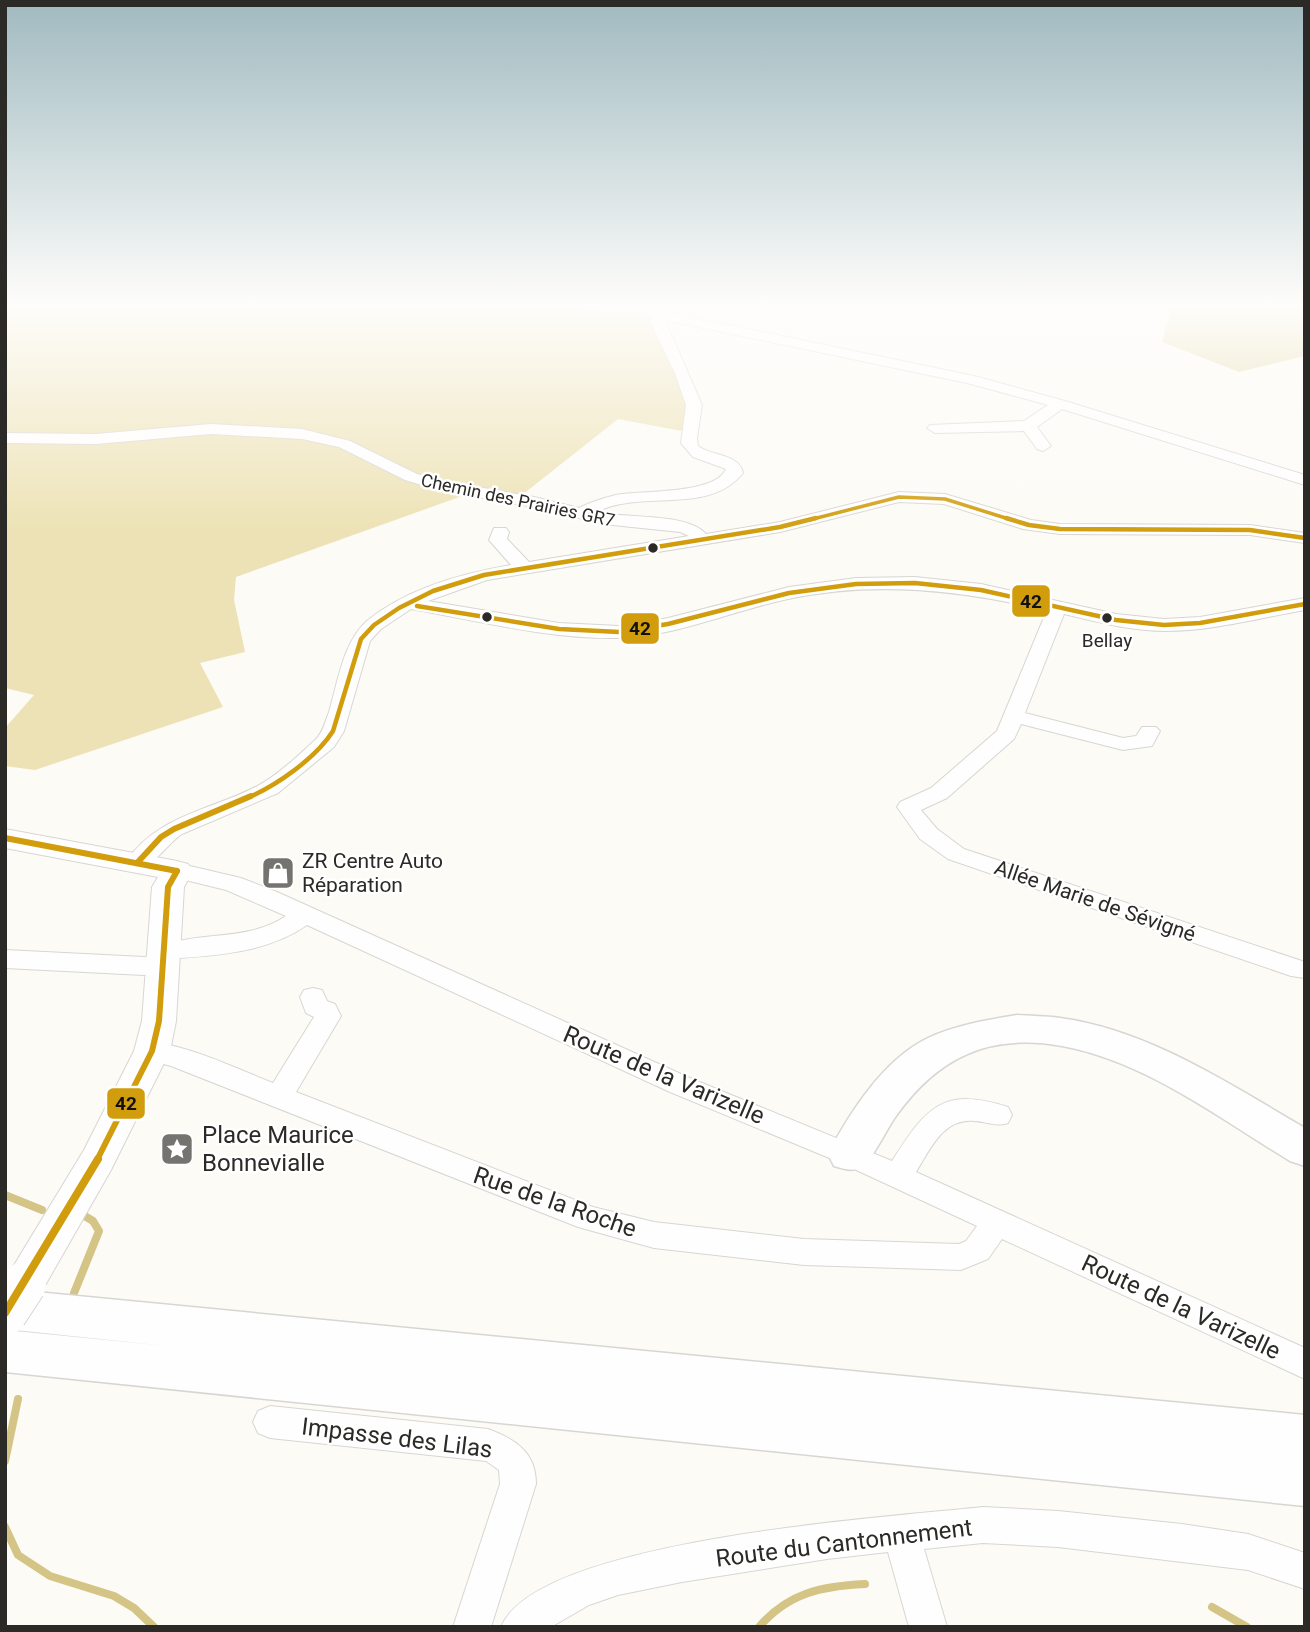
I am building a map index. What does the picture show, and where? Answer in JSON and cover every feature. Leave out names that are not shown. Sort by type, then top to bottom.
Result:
[{"type":"highway","points":[[849,1154],[902,1080],[918,1063],[942,1048],[967,1038],[999,1029],[1035,1028],[1082,1035],[1126,1050],[1305,1149]]},
{"type":"highway","points":[[11,1302],[1305,1438]]},
{"type":"highway","points":[[5,1351],[1305,1482]]},
{"type":"main road","name":"Route de la Varizelle","points":[[5,838],[177,871]]},
{"type":"main road","points":[[11,1302],[98,1159],[152,1051],[171,956],[168,887],[177,871]]},
{"type":"street","points":[[581,514],[591,507],[615,501],[705,490],[727,481],[735,473],[734,467],[728,462],[696,452],[690,446],[694,402],[684,381]]},
{"type":"street","points":[[971,381],[1060,404],[1305,480]]},
{"type":"street","points":[[935,428],[1028,426],[1060,404]]},
{"type":"street","points":[[1028,426],[1043,446]]},
{"type":"street","name":"Chemin des Prairies GR7","points":[[5,438],[96,439],[211,429],[302,434],[344,444],[426,482],[626,522],[683,527],[694,531],[700,538]]},
{"type":"street","points":[[137,863],[161,837],[270,788],[326,742],[333,731],[361,639],[374,625],[408,603],[455,583],[523,567],[780,527],[885,499],[921,496],[945,499],[1029,525],[1059,529],[1250,530],[1305,538]]},
{"type":"street","points":[[500,532],[498,540],[523,567]]},
{"type":"street","points":[[408,603],[559,629],[620,632],[668,624],[789,593],[856,584],[947,585],[1011,595],[1116,620],[1180,625],[1305,604]]},
{"type":"street","points":[[1058,607],[1014,716],[1124,744],[1144,741],[1149,731]]},
{"type":"street","name":"Allée Marie de Sévigné","points":[[1014,716],[1000,740],[939,793],[908,807],[919,824],[946,849],[956,855],[1300,970]]},
{"type":"street","name":"Route de la Varizelle","points":[[177,871],[233,884],[305,915],[680,1085],[849,1154],[1305,1364]]},
{"type":"street","points":[[5,959],[144,966],[171,956],[245,943],[288,926],[305,915]]},
{"type":"street","points":[[152,1051],[177,1057],[278,1097],[302,1065],[328,1016],[326,1011],[315,1006],[313,997]]},
{"type":"street","name":"Rue de la Roche","points":[[278,1097],[589,1217],[654,1235],[804,1252],[961,1257],[977,1250],[997,1222]]},
{"type":"street","points":[[898,1177],[940,1115],[969,1108],[999,1115]]},
{"type":"street","name":"Impasse des Lilas","points":[[270,1422],[488,1446],[502,1450],[512,1459],[519,1470],[518,1484],[472,1627]]},
{"type":"street","name":"Route du Cantonnement","points":[[520,1627],[548,1605],[583,1588],[618,1577],[682,1564],[901,1532],[984,1525],[1058,1529],[1248,1552],[1305,1571]]},
{"type":"street","points":[[901,1532],[928,1627]]},
{"type":"shaded area","points":[[5,381],[680,381],[690,403],[682,431],[618,419],[522,495],[479,490],[236,577],[234,600],[245,652],[200,663],[223,707],[35,770],[5,766],[5,728],[34,695],[5,688]]},
{"type":"waterway","points":[[5,1195],[42,1210]]},
{"type":"waterway","points":[[74,1293],[99,1231],[93,1221],[83,1215]]},
{"type":"waterway","points":[[5,1461],[18,1399]]},
{"type":"waterway","points":[[5,1527],[18,1555],[50,1576],[114,1596],[134,1608],[154,1627]]},
{"type":"waterway","points":[[759,1627],[770,1615],[794,1599],[834,1587],[865,1584]]},
{"type":"waterway","points":[[1212,1607],[1247,1627]]},
{"type":"transit line","name":"42","points":[[137,863],[161,837],[270,788],[326,742],[333,731],[361,639],[374,625],[399,608],[433,591],[484,575],[780,527],[899,497],[945,499],[1029,525],[1060,529],[1250,530],[1305,538]]},
{"type":"transit line","name":"42","points":[[417,606],[559,629],[619,632],[668,624],[789,593],[856,584],[915,583],[981,590],[1116,620],[1164,625],[1200,623],[1305,604]]},
{"type":"transit line","name":"42","points":[[5,838],[177,871]]},
{"type":"transit line","name":"42","points":[[5,1313],[98,1159],[152,1051],[159,1021],[168,887],[177,871]]},
{"type":"place","name":"Bellay","points":[[1107,618]]},
{"type":"place","name":"ZR Centre Auto Réparation","points":[[278,873]]},
{"type":"place","name":"Place Maurice Bonnevialle","points":[[177,1149]]}]
